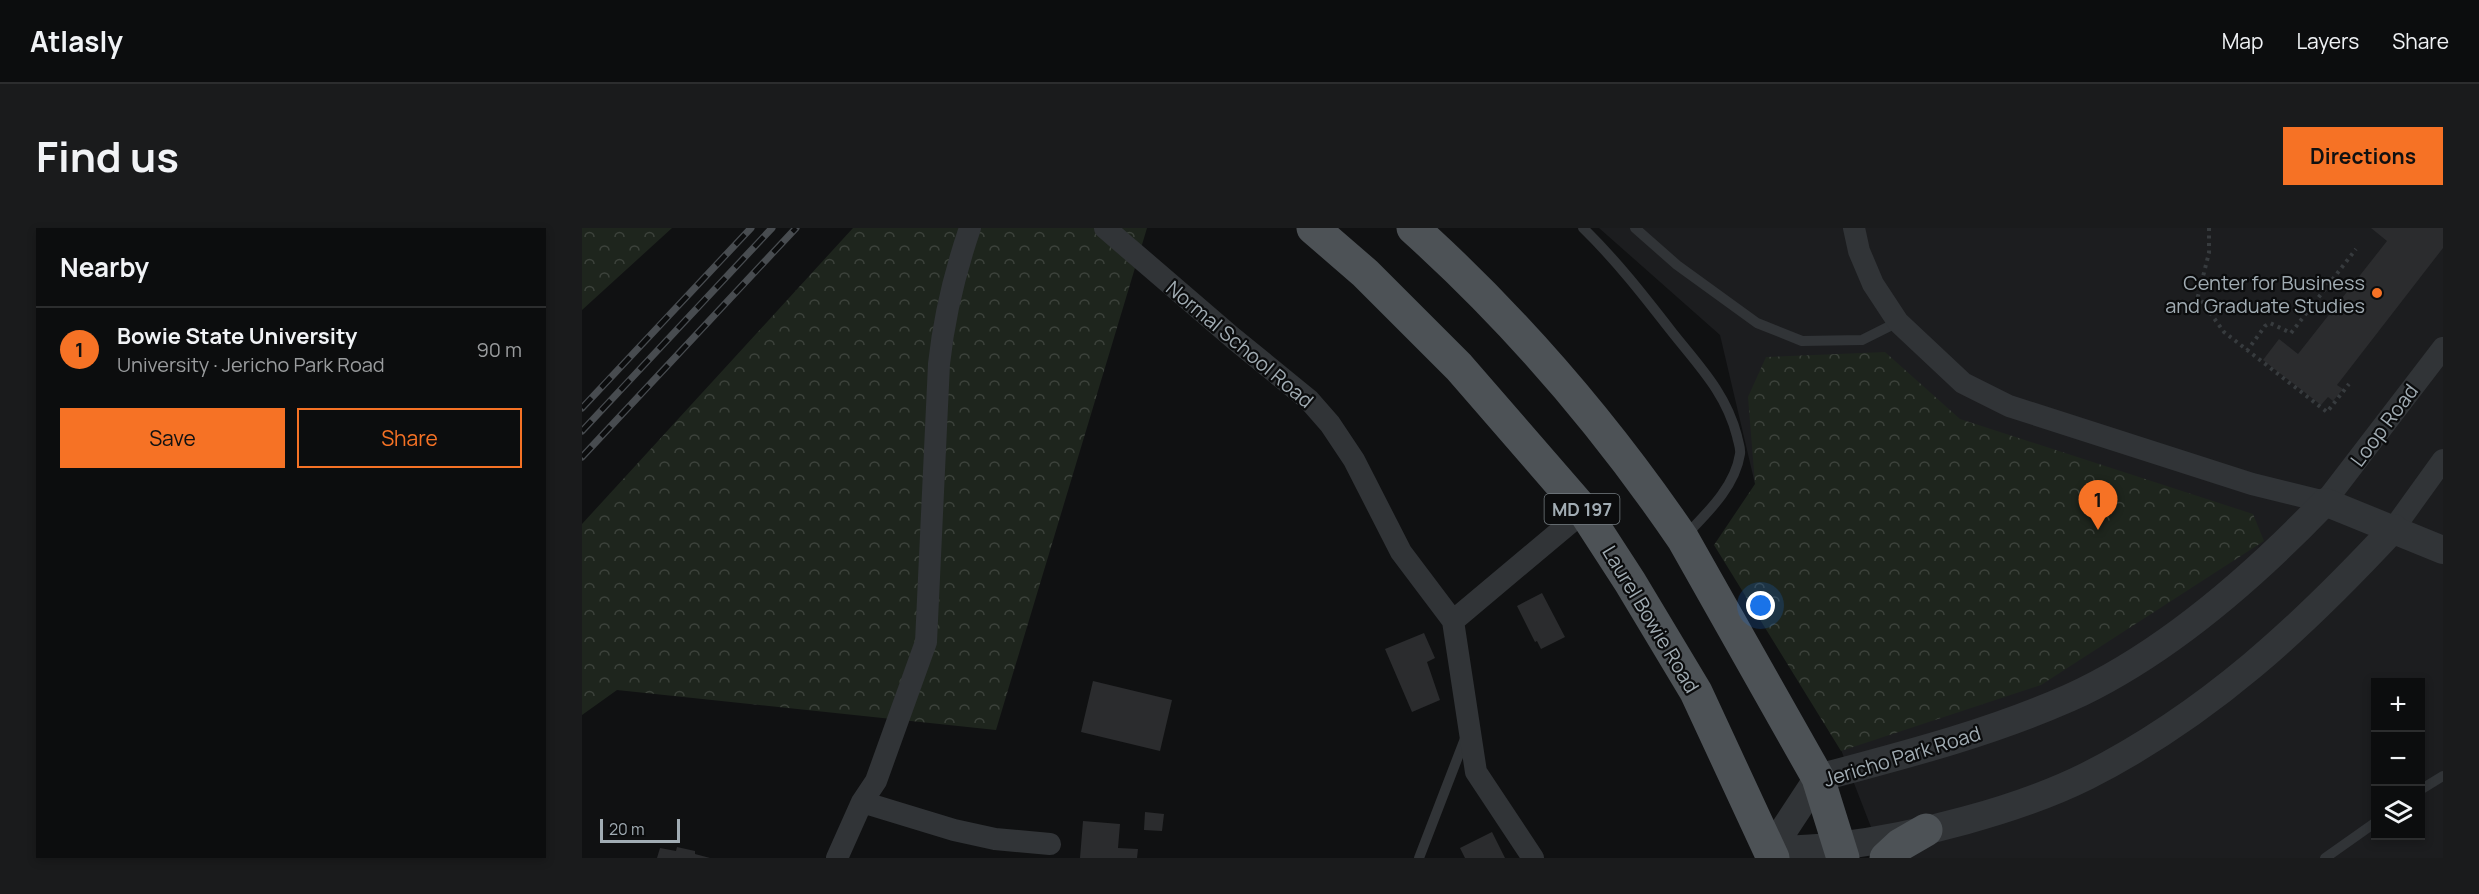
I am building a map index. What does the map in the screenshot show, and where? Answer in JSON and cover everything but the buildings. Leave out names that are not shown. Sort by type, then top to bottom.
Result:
[{"type":"main road","name":"Laurel Bowie Road","points":[[1312,228],[1365,273],[1459,367],[1584,511],[1696,692],[1771,855]]},
{"type":"main road","name":"MD 197","points":[[1413,228],[1484,297],[1574,395],[1683,539],[1818,778],[1841,852]]},
{"type":"main road","points":[[1886,858],[1900,845],[1926,830]]},
{"type":"street","points":[[837,858],[862,802],[876,781],[891,745],[926,642],[942,335],[958,263],[970,228]]},
{"type":"street","name":"Normal School Road","points":[[1105,228],[1309,400],[1330,424],[1354,460],[1401,552],[1453,621],[1476,772],[1533,858]]},
{"type":"street","points":[[1854,228],[1859,251],[1873,284],[1898,322],[1963,383],[2009,406],[2252,484],[2325,502],[2394,528],[2443,550]]},
{"type":"street","name":"Loop Road","points":[[2325,502],[2443,348]]},
{"type":"street","points":[[1771,855],[1841,852],[2014,805],[2076,780],[2157,736],[2252,667],[2330,596],[2394,528],[2443,459]]},
{"type":"street","name":"Jericho Park Road","points":[[1771,855],[1818,778],[1971,737],[2071,697],[2142,657],[2232,592],[2290,539],[2325,502]]},
{"type":"street","points":[[1453,621],[1584,511]]},
{"type":"street","points":[[862,802],[954,830],[995,839],[1050,844]]},
{"type":"lane","points":[[1583,228],[1613,258],[1704,369],[1722,397],[1734,424],[1741,452],[1734,477],[1713,507],[1683,539]]},
{"type":"lane","points":[[1635,228],[1677,265],[1757,323],[1802,341],[1863,340],[1898,322]]},
{"type":"lane","points":[[1419,858],[1468,730]]},
{"type":"lane","points":[[2425,787],[2443,776]]},
{"type":"lane","points":[[2325,858],[2371,826]]},
{"type":"path","points":[[2209,228],[2209,253],[2198,296],[2224,333],[2327,412],[2349,384]]},
{"type":"path","points":[[2247,351],[2265,326],[2270,323],[2291,333],[2356,249]]},
{"type":"shaded area","points":[[1599,228],[2443,228],[2443,858],[1883,858],[1824,706],[1755,484],[1720,335]]},
{"type":"green space","points":[[582,228],[672,228],[582,310]]},
{"type":"green space","points":[[853,228],[1147,228],[996,730],[617,690],[582,715],[582,524]]},
{"type":"green space","points":[[1885,352],[1960,419],[2253,514],[2264,541],[2041,685],[1841,751],[1714,545],[1755,484],[1748,397],[1766,357]]},
{"type":"railway","points":[[582,408],[751,228]]},
{"type":"railway","points":[[582,431],[772,228]]},
{"type":"railway","points":[[582,457],[796,228]]},
{"type":"place","name":"Center for Business and Graduate Studies","points":[[2377,293]]},
{"type":"place","name":"Bowie State University","points":[[2098,530]]}]
